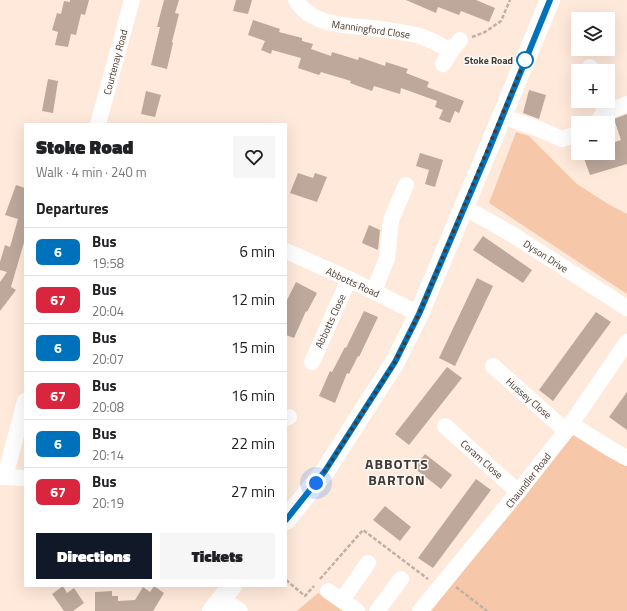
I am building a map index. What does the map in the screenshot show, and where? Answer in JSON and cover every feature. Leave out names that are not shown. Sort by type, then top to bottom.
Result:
[{"type":"main road","points":[[287,518],[325,471],[395,362],[419,314],[550,0]]},
{"type":"street","name":"Courtenay Road","points":[[98,123],[132,0]]},
{"type":"street","name":"Manningford Close","points":[[296,0],[307,13],[330,23],[373,28],[419,36],[451,52]]},
{"type":"street","points":[[601,112],[627,104]]},
{"type":"street","points":[[501,116],[539,129],[562,139],[571,136]]},
{"type":"street","points":[[374,291],[387,258],[391,220],[406,185]]},
{"type":"street","name":"Dyson Drive","points":[[464,208],[514,235],[627,308]]},
{"type":"street","name":"Abbotts Road","points":[[287,251],[349,279],[419,314]]},
{"type":"street","name":"Abbotts Close","points":[[310,362],[349,279]]},
{"type":"street","name":"Chaundler Road","points":[[420,611],[518,492],[568,427],[627,342]]},
{"type":"street","name":"Hussey Close","points":[[493,366],[568,427],[627,458]]},
{"type":"street","points":[[24,404],[3,477],[24,478]]},
{"type":"street","name":"Coram Close","points":[[445,426],[518,492]]},
{"type":"street","points":[[342,600],[368,563]]},
{"type":"street","points":[[376,611],[401,579]]},
{"type":"street","points":[[328,591],[357,611]]},
{"type":"street","points":[[222,599],[240,611]]},
{"type":"path","points":[[451,52],[501,21],[510,0]]},
{"type":"path","points":[[455,586],[487,611]]},
{"type":"shaded area","points":[[516,132],[529,136],[577,184],[608,204],[627,214],[627,294],[489,203]]},
{"type":"shaded area","points":[[574,432],[627,461],[627,611],[431,611]]},
{"type":"shaded area","points":[[318,593],[344,611],[297,611]]},
{"type":"building","points":[[70,0],[89,0],[85,15],[81,14],[76,35],[71,34],[68,47],[55,45],[58,32],[52,30],[57,13],[61,14],[64,1],[70,2]]},
{"type":"building","points":[[164,0],[179,0],[175,13],[179,14],[167,69],[151,65],[160,27],[157,27]]},
{"type":"building","points":[[236,0],[252,0],[248,14],[233,11]]},
{"type":"building","points":[[406,0],[476,0],[495,8],[489,22],[461,11],[459,15],[438,7],[436,13]]},
{"type":"building","points":[[253,20],[280,29],[279,32],[302,38],[302,41],[313,44],[311,49],[331,56],[332,52],[358,60],[359,57],[385,66],[386,62],[408,69],[406,73],[429,82],[427,87],[464,101],[459,113],[455,111],[450,123],[439,119],[443,110],[435,107],[437,101],[401,88],[400,94],[374,86],[372,91],[350,83],[351,81],[321,72],[319,75],[298,68],[301,58],[272,50],[271,54],[261,50],[265,41],[248,35]]},
{"type":"building","points":[[48,79],[58,81],[53,113],[42,111]]},
{"type":"building","points":[[529,90],[546,95],[539,119],[523,113]]},
{"type":"building","points":[[146,91],[161,95],[155,117],[141,114]]},
{"type":"building","points":[[627,114],[627,164],[590,175],[585,160],[615,160],[615,142],[621,140],[615,119]]},
{"type":"building","points":[[420,153],[443,160],[435,187],[425,184],[429,170],[416,166]]},
{"type":"building","points":[[298,173],[313,178],[315,173],[327,177],[317,202],[290,193]]},
{"type":"building","points":[[16,185],[24,188],[24,242],[11,287],[16,290],[0,311],[0,282],[7,272],[0,270],[0,262],[5,245],[10,247],[18,219],[5,215]]},
{"type":"building","points":[[369,225],[380,230],[378,250],[362,243]]},
{"type":"building","points":[[483,236],[532,270],[523,283],[473,250]]},
{"type":"building","points":[[477,278],[493,286],[455,366],[439,358]]},
{"type":"building","points":[[296,282],[317,293],[307,312],[306,311],[294,338],[287,335],[287,300]]},
{"type":"building","points":[[364,311],[378,317],[359,357],[358,356],[349,374],[347,373],[335,403],[319,396],[330,371],[332,372],[345,347],[346,348]]},
{"type":"building","points":[[596,312],[611,322],[553,401],[539,390]]},
{"type":"building","points":[[447,367],[462,378],[409,445],[395,434]]},
{"type":"building","points":[[627,392],[627,430],[609,417]]},
{"type":"building","points":[[425,454],[452,475],[441,489],[414,468]]},
{"type":"building","points":[[476,479],[491,490],[433,568],[418,558]]},
{"type":"building","points":[[385,506],[411,527],[400,541],[373,520]]},
{"type":"building","points":[[62,587],[64,587],[67,593],[74,588],[84,603],[73,611],[64,611],[52,594]]},
{"type":"building","points":[[143,587],[150,592],[153,587],[155,587],[164,593],[153,611],[95,611],[95,592],[112,591],[112,596],[118,596],[118,601],[135,600]]},
{"type":"bus line","name":"6","points":[[287,519],[325,471],[395,362],[419,314],[488,152],[501,116],[550,0]]},
{"type":"place","name":"Stoke Road","points":[[525,60]]},
{"type":"district","name":"ABBOTTS BARTON","points":[[397,472]]},
{"type":"route","points":[[316,483],[375,395],[395,362],[419,314],[488,152],[501,116],[525,60]]}]
